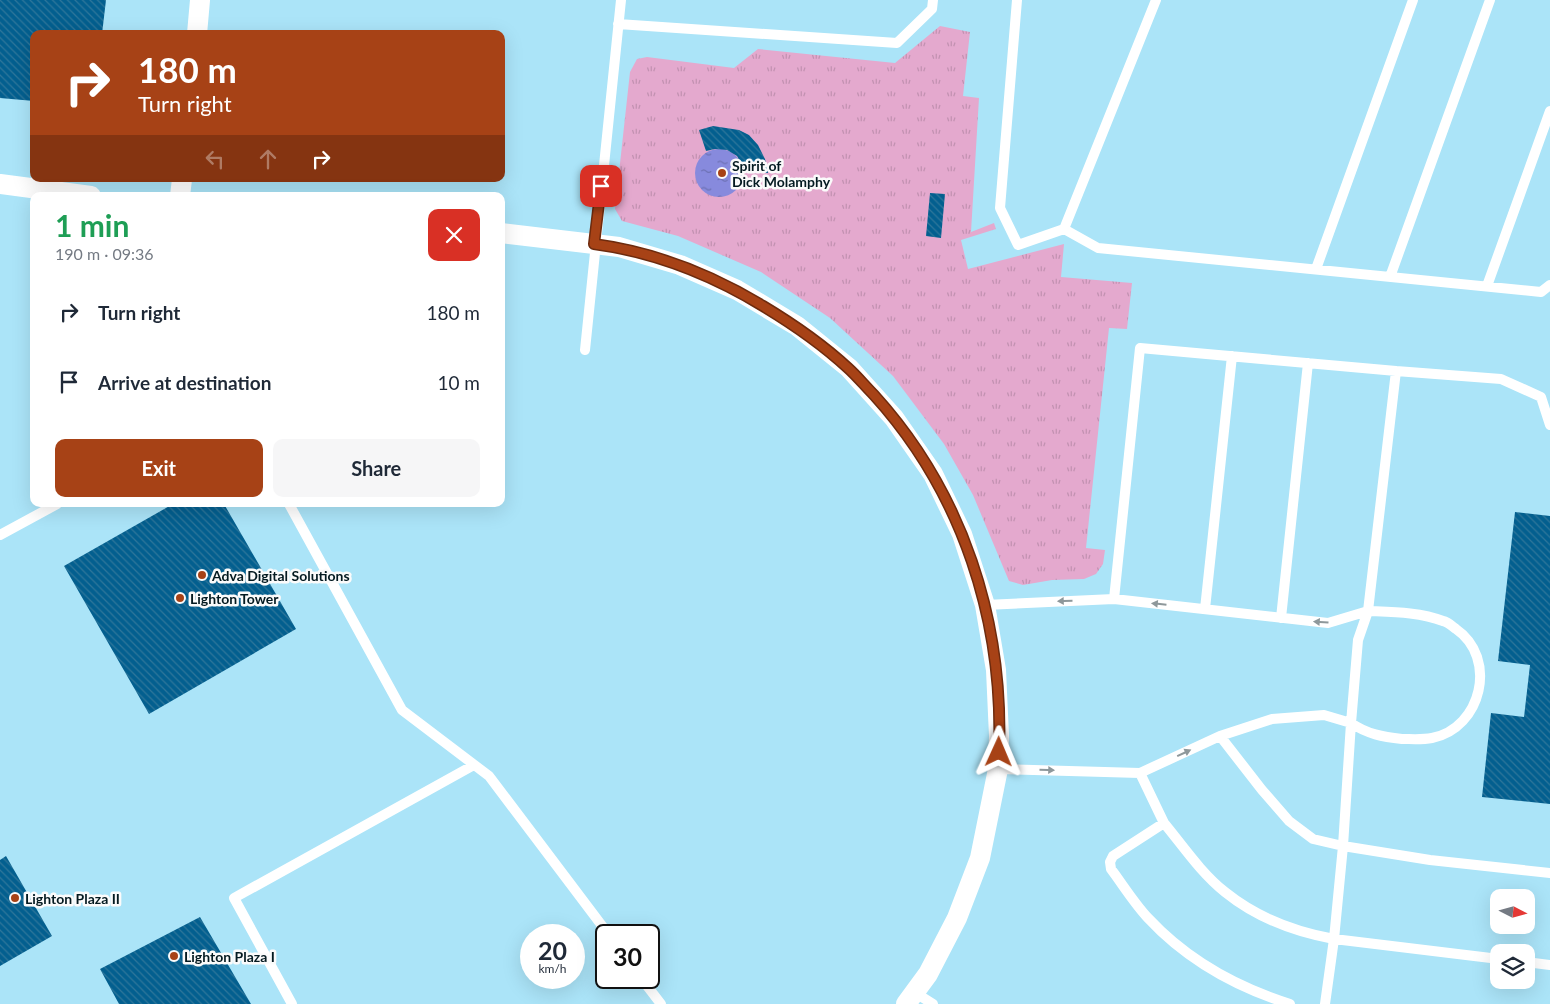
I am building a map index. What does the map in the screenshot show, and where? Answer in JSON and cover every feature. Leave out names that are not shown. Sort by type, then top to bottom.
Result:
[{"type":"street","points":[[197,30],[200,0]]},
{"type":"street","points":[[0,184],[61,192]]},
{"type":"street","points":[[505,234],[619,247],[680,265],[737,290],[797,326],[849,368],[894,418],[933,474],[962,534],[985,605],[996,670],[999,736],[998,769],[980,858],[958,918],[928,974],[910,998]]},
{"type":"lane","points":[[585,350],[594,244],[621,0]]},
{"type":"lane","points":[[618,24],[897,42],[932,8],[932,0]]},
{"type":"lane","points":[[1017,0],[1000,208],[1018,245],[1064,229],[1098,248],[1541,292],[1550,284]]},
{"type":"lane","points":[[1064,229],[1156,0]]},
{"type":"lane","points":[[1316,269],[1413,0]]},
{"type":"lane","points":[[1390,277],[1490,0]]},
{"type":"lane","points":[[1487,286],[1550,111]]},
{"type":"lane","points":[[1114,599],[1140,348],[1501,380],[1541,396],[1550,425]]},
{"type":"lane","points":[[1205,609],[1232,356]]},
{"type":"lane","points":[[1281,618],[1308,363]]},
{"type":"lane","points":[[1325,1004],[1334,939],[1343,846],[1358,640],[1368,611],[1396,371]]},
{"type":"lane","points":[[0,535],[51,507]]},
{"type":"lane","points":[[291,507],[402,710],[488,776],[601,924]]},
{"type":"lane","points":[[985,605],[1114,599],[1328,623],[1368,611],[1402,613],[1444,621],[1461,632],[1472,644],[1479,664],[1479,688],[1471,713],[1454,729],[1432,738],[1387,738],[1363,731],[1352,723],[1324,715],[1272,719],[1220,736],[1140,773],[998,769]]},
{"type":"lane","points":[[1220,736],[1289,821],[1313,839],[1343,846],[1430,860],[1550,873]]},
{"type":"lane","points":[[292,1004],[234,898],[474,765]]},
{"type":"lane","points":[[1140,773],[1164,823],[1202,868],[1225,892],[1277,923],[1312,935],[1334,939],[1490,958]]},
{"type":"lane","points":[[1164,823],[1113,856],[1110,862],[1111,869],[1146,917],[1171,941],[1199,962],[1259,994],[1290,1004]]},
{"type":"lane","points":[[1535,963],[1550,965]]},
{"type":"lane","points":[[650,989],[662,1004]]},
{"type":"lane","points":[[910,998],[933,1004]]},
{"type":"green space","points":[[940,26],[970,32],[963,96],[979,98],[971,232],[994,223],[996,229],[961,240],[968,269],[1064,244],[1061,277],[1132,283],[1127,329],[1109,328],[1086,548],[1105,550],[1103,564],[1096,574],[1084,579],[1052,580],[1023,585],[1009,581],[973,495],[944,444],[893,376],[830,318],[761,272],[678,236],[622,221],[615,209],[630,72],[637,59],[647,57],[734,68],[758,49],[895,63]]},
{"type":"water","points":[[719,149],[728,151],[736,156],[741,164],[743,173],[741,182],[736,190],[728,195],[719,197],[710,195],[702,190],[697,182],[695,173],[697,164],[702,156],[710,151]]},
{"type":"building","points":[[0,0],[106,0],[102,30],[30,30],[30,101],[0,98]]},
{"type":"building","points":[[713,126],[739,130],[749,135],[758,145],[765,159],[768,173],[743,173],[737,156],[727,150],[715,149],[706,151],[699,130]]},
{"type":"building","points":[[930,193],[945,194],[941,238],[926,236]]},
{"type":"building","name":"Lighton Tower","points":[[168,507],[226,507],[296,629],[149,714],[64,566]]},
{"type":"building","points":[[1515,512],[1550,516],[1550,804],[1482,797],[1491,713],[1524,717],[1530,665],[1498,661]]},
{"type":"building","name":"Lighton Plaza II","points":[[6,856],[52,936],[0,966],[0,860]]},
{"type":"building","name":"Lighton Plaza I","points":[[200,917],[251,1004],[119,1004],[100,969]]},
{"type":"place","name":"Spirit of Dick Molamphy","points":[[722,173]]},
{"type":"place","name":"Adva Digital Solutions","points":[[202,575]]},
{"type":"place","name":"Lighton Tower","points":[[180,598]]},
{"type":"place","name":"Lighton Plaza II","points":[[15,898]]},
{"type":"place","name":"Lighton Plaza I","points":[[174,956]]},
{"type":"route","points":[[601,186],[594,244],[619,247],[680,265],[737,290],[797,326],[849,368],[894,418],[933,474],[962,534],[985,605],[996,670],[999,752]]}]
